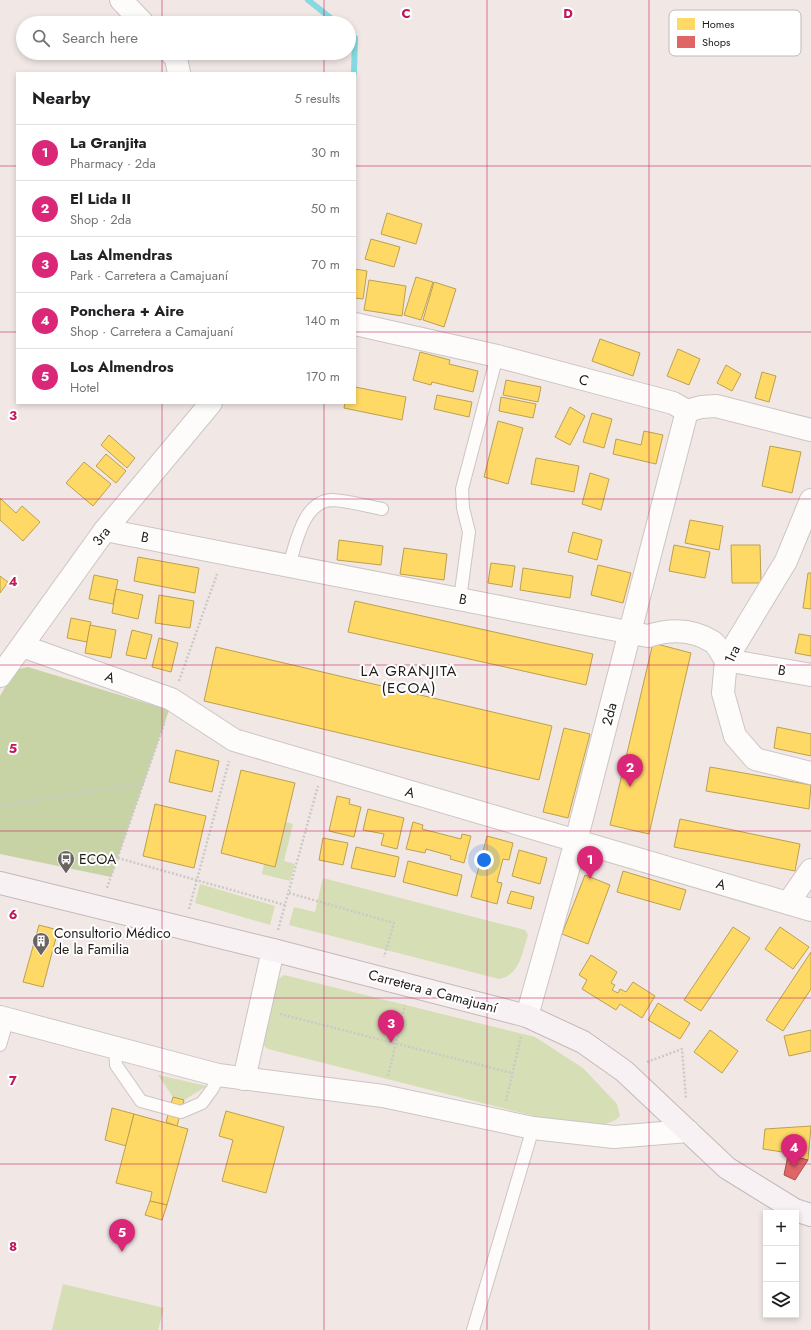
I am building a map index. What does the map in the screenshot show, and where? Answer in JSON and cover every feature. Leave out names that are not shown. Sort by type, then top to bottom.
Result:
[{"type":"main road","name":"Carretera a Camajuaní","points":[[0,883],[273,950],[527,1016],[583,1042],[624,1071],[727,1168],[795,1210],[811,1215]]},
{"type":"street","points":[[121,0],[136,16]]},
{"type":"street","points":[[176,60],[179,72]]},
{"type":"street","name":"C","points":[[356,324],[497,356],[673,403],[687,411]]},
{"type":"street","name":"3ra","points":[[0,676],[105,530],[210,404]]},
{"type":"street","points":[[687,411],[701,407],[716,406],[811,430]]},
{"type":"street","name":"2da","points":[[527,1016],[576,841],[687,411]]},
{"type":"street","name":"1ra","points":[[811,500],[786,561],[726,660],[723,693],[735,736],[755,759],[811,774]]},
{"type":"street","name":"B","points":[[105,530],[224,552],[648,636],[665,631],[693,632],[714,643],[726,660],[811,675]]},
{"type":"street","name":"A","points":[[22,646],[172,700],[234,740],[811,910]]},
{"type":"street","points":[[788,903],[811,870]]},
{"type":"street","points":[[244,1079],[273,950]]},
{"type":"street","points":[[4,1018],[218,1075],[383,1096],[533,1128],[614,1138],[688,1131]]},
{"type":"lane","points":[[460,599],[469,532],[463,508],[462,489],[497,356]]},
{"type":"lane","points":[[289,565],[305,518],[316,505],[332,500],[382,509]]},
{"type":"lane","points":[[0,1045],[4,1018]]},
{"type":"lane","points":[[115,1048],[116,1065],[141,1101],[169,1109],[181,1112],[202,1102],[213,1088],[218,1075]]},
{"type":"lane","points":[[473,1330],[533,1128]]},
{"type":"path","points":[[100,908],[224,552]]},
{"type":"path","points":[[184,928],[234,740]]},
{"type":"path","points":[[273,950],[323,766]]},
{"type":"path","points":[[0,806],[144,783]]},
{"type":"path","points":[[118,858],[285,905]]},
{"type":"path","points":[[288,893],[394,923],[379,977]]},
{"type":"path","points":[[383,1096],[410,985]]},
{"type":"path","points":[[260,1008],[512,1074]]},
{"type":"path","points":[[501,1121],[527,1016]]},
{"type":"path","points":[[624,1071],[682,1048],[688,1131]]},
{"type":"green space","points":[[28,667],[169,710],[111,877],[0,854],[0,696],[15,670]]},
{"type":"green space","points":[[286,822],[293,824],[284,861],[295,864],[290,881],[262,874],[264,864],[275,867]]},
{"type":"green space","points":[[323,878],[525,930],[528,935],[522,956],[512,973],[499,979],[289,925],[294,907],[315,912]]},
{"type":"green space","points":[[200,884],[275,906],[270,925],[195,903]]},
{"type":"green space","points":[[284,975],[535,1037],[583,1068],[617,1104],[620,1116],[615,1120],[601,1125],[562,1123],[268,1049],[263,1045],[276,981]]},
{"type":"green space","points":[[158,1075],[207,1086],[184,1100],[173,1097]]},
{"type":"green space","points":[[63,1284],[164,1308],[158,1330],[52,1330]]},
{"type":"building: Homes","points":[[387,213],[422,224],[416,244],[381,234]]},
{"type":"building: Homes","points":[[371,239],[400,247],[394,267],[365,259]]},
{"type":"building: Homes","points":[[356,269],[367,271],[363,299],[356,298]]},
{"type":"building: Homes","points":[[416,277],[433,282],[421,320],[404,315]]},
{"type":"building: Homes","points":[[369,280],[406,286],[402,316],[364,310]]},
{"type":"building: Homes","points":[[434,282],[456,289],[444,327],[423,320]]},
{"type":"building: Homes","points":[[600,339],[640,353],[633,376],[592,361]]},
{"type":"building: Homes","points":[[678,349],[700,359],[689,385],[667,376]]},
{"type":"building: Homes","points":[[420,352],[450,360],[449,364],[478,371],[473,392],[432,382],[431,385],[413,380]]},
{"type":"building: Homes","points":[[726,365],[741,374],[732,391],[717,383]]},
{"type":"building: Homes","points":[[762,372],[776,376],[769,402],[755,398]]},
{"type":"building: Homes","points":[[506,380],[541,387],[538,402],[503,395]]},
{"type":"building: Homes","points":[[356,387],[406,397],[402,420],[344,408],[345,404],[356,404]]},
{"type":"building: Homes","points":[[437,395],[472,402],[469,417],[434,409]]},
{"type":"building: Homes","points":[[501,397],[536,404],[533,418],[499,411]]},
{"type":"building: Homes","points":[[570,407],[585,416],[570,445],[555,437]]},
{"type":"building: Homes","points":[[592,413],[612,419],[604,448],[583,442]]},
{"type":"building: Homes","points":[[498,421],[523,428],[508,484],[484,477]]},
{"type":"building: Homes","points":[[644,431],[663,435],[656,464],[613,454],[616,439],[641,445]]},
{"type":"building: Homes","points":[[109,435],[135,458],[127,468],[101,445]]},
{"type":"building: Homes","points":[[770,446],[801,452],[792,493],[762,486]]},
{"type":"building: Homes","points":[[106,454],[126,471],[116,483],[96,466]]},
{"type":"building: Homes","points":[[536,458],[579,466],[574,492],[531,484]]},
{"type":"building: Homes","points":[[84,462],[111,484],[93,506],[66,483]]},
{"type":"building: Homes","points":[[590,473],[609,479],[601,510],[582,504]]},
{"type":"building: Homes","points":[[0,498],[16,513],[22,506],[40,522],[23,541],[0,520]]},
{"type":"building: Homes","points":[[690,520],[723,526],[719,550],[685,543]]},
{"type":"building: Homes","points":[[573,532],[602,540],[597,560],[568,552]]},
{"type":"building: Homes","points":[[339,540],[383,546],[381,565],[337,560]]},
{"type":"building: Homes","points":[[674,545],[710,552],[705,578],[669,571]]},
{"type":"building: Homes","points":[[731,545],[760,545],[761,583],[732,583]]},
{"type":"building: Homes","points":[[404,548],[447,554],[444,580],[400,574]]},
{"type":"building: Homes","points":[[138,557],[199,568],[195,593],[134,581]]},
{"type":"building: Homes","points":[[491,563],[515,566],[512,587],[488,583]]},
{"type":"building: Homes","points":[[598,565],[631,573],[623,603],[591,595]]},
{"type":"building: Homes","points":[[523,568],[573,576],[570,598],[520,590]]},
{"type":"building: Homes","points":[[808,573],[811,573],[811,609],[803,608]]},
{"type":"building: Homes","points":[[94,575],[118,580],[113,604],[89,599]]},
{"type":"building: Homes","points":[[0,576],[8,582],[0,593]]},
{"type":"building: Homes","points":[[116,589],[143,595],[138,619],[112,613]]},
{"type":"building: Homes","points":[[159,595],[194,601],[190,628],[155,623]]},
{"type":"building: Homes","points":[[355,601],[593,654],[586,685],[348,632]]},
{"type":"building: Homes","points":[[71,618],[91,622],[87,642],[67,638]]},
{"type":"building: Homes","points":[[90,625],[116,630],[111,658],[85,653]]},
{"type":"building: Homes","points":[[132,630],[152,635],[146,659],[126,655]]},
{"type":"building: Homes","points":[[799,634],[811,636],[811,656],[795,653]]},
{"type":"building: Homes","points":[[159,638],[178,643],[171,672],[152,667]]},
{"type":"building: Homes","points":[[653,643],[691,653],[649,834],[610,825]]},
{"type":"building: Homes","points":[[216,647],[552,726],[539,780],[204,701]]},
{"type":"building: Homes","points":[[777,727],[811,734],[811,756],[774,748]]},
{"type":"building: Homes","points":[[564,728],[590,734],[568,818],[543,812]]},
{"type":"building: Homes","points":[[176,750],[219,761],[212,792],[169,782]]},
{"type":"building: Homes","points":[[710,767],[811,785],[809,809],[706,791]]},
{"type":"building: Homes","points":[[241,770],[295,783],[275,867],[221,853]]},
{"type":"building: Homes","points":[[337,796],[350,799],[349,804],[361,807],[354,837],[329,831]]},
{"type":"building: Homes","points":[[155,804],[206,816],[194,868],[143,856]]},
{"type":"building: Homes","points":[[368,809],[404,818],[397,849],[381,845],[384,834],[363,830]]},
{"type":"building: Homes","points":[[680,819],[800,844],[795,871],[674,847]]},
{"type":"building: Homes","points":[[413,822],[423,825],[422,829],[461,839],[462,834],[471,836],[464,863],[450,859],[451,856],[426,849],[425,853],[406,849]]},
{"type":"building: Homes","points":[[487,836],[513,843],[509,860],[503,859],[497,882],[502,883],[497,904],[471,897]]},
{"type":"building: Homes","points":[[323,838],[348,843],[343,865],[319,860]]},
{"type":"building: Homes","points":[[356,847],[399,857],[395,877],[351,868]]},
{"type":"building: Homes","points":[[519,850],[547,858],[540,884],[512,876]]},
{"type":"building: Homes","points":[[408,861],[462,875],[457,896],[403,882]]},
{"type":"building: Homes","points":[[623,871],[686,890],[680,910],[617,892]]},
{"type":"building: Homes","points":[[585,875],[610,885],[588,944],[562,934]]},
{"type":"building: Homes","points":[[511,891],[534,897],[531,909],[507,903]]},
{"type":"building: Homes","name":"Consultorio Médico de la Familia","points":[[39,925],[58,930],[43,987],[23,982]]},
{"type":"building: Homes","points":[[733,927],[750,938],[701,1011],[684,1000]]},
{"type":"building: Homes","points":[[780,927],[809,947],[793,969],[765,949]]},
{"type":"building: Homes","points":[[811,952],[811,989],[783,1031],[766,1020]]},
{"type":"building: Homes","points":[[591,955],[617,972],[611,983],[615,985],[612,990],[618,993],[620,989],[626,992],[633,982],[655,996],[642,1018],[620,1004],[616,1010],[582,989],[587,980],[579,975]]},
{"type":"building: Homes","points":[[658,1003],[690,1023],[680,1039],[648,1020]]},
{"type":"building: Homes","points":[[710,1030],[738,1051],[722,1073],[694,1052]]},
{"type":"building: Homes","points":[[811,1030],[811,1051],[789,1056],[784,1036]]},
{"type":"building: Homes","points":[[173,1097],[184,1100],[177,1126],[166,1122]]},
{"type":"building: Homes","points":[[112,1108],[134,1114],[126,1146],[105,1140]]},
{"type":"building: Homes","points":[[226,1111],[284,1127],[266,1193],[222,1181],[233,1140],[219,1136]]},
{"type":"building: Homes","points":[[134,1114],[188,1129],[167,1205],[150,1201],[152,1192],[116,1183]]},
{"type":"building: Homes","points":[[811,1126],[808,1160],[788,1155],[789,1153],[763,1149],[765,1129]]},
{"type":"building: Homes","points":[[150,1201],[167,1205],[162,1220],[145,1215]]},
{"type":"building: Shops","points":[[788,1155],[808,1160],[795,1180],[784,1175]]},
{"type":"waterway","points":[[308,0],[328,16]]},
{"type":"waterway","points":[[354,60],[354,72]]},
{"type":"place","name":"El Lida II","points":[[630,787]]},
{"type":"place","name":"ECOA","points":[[66,874]]},
{"type":"place","name":"La Granjita","points":[[590,879]]},
{"type":"place","name":"Consultorio Médico de la Familia","points":[[41,956]]},
{"type":"place","name":"Las Almendras","points":[[391,1043]]},
{"type":"place","name":"Ponchera + Aire","points":[[794,1167]]},
{"type":"place","name":"Los Almendros","points":[[122,1252]]},
{"type":"district","name":"LA GRANJITA (ECOA)","points":[[409,680]]}]
